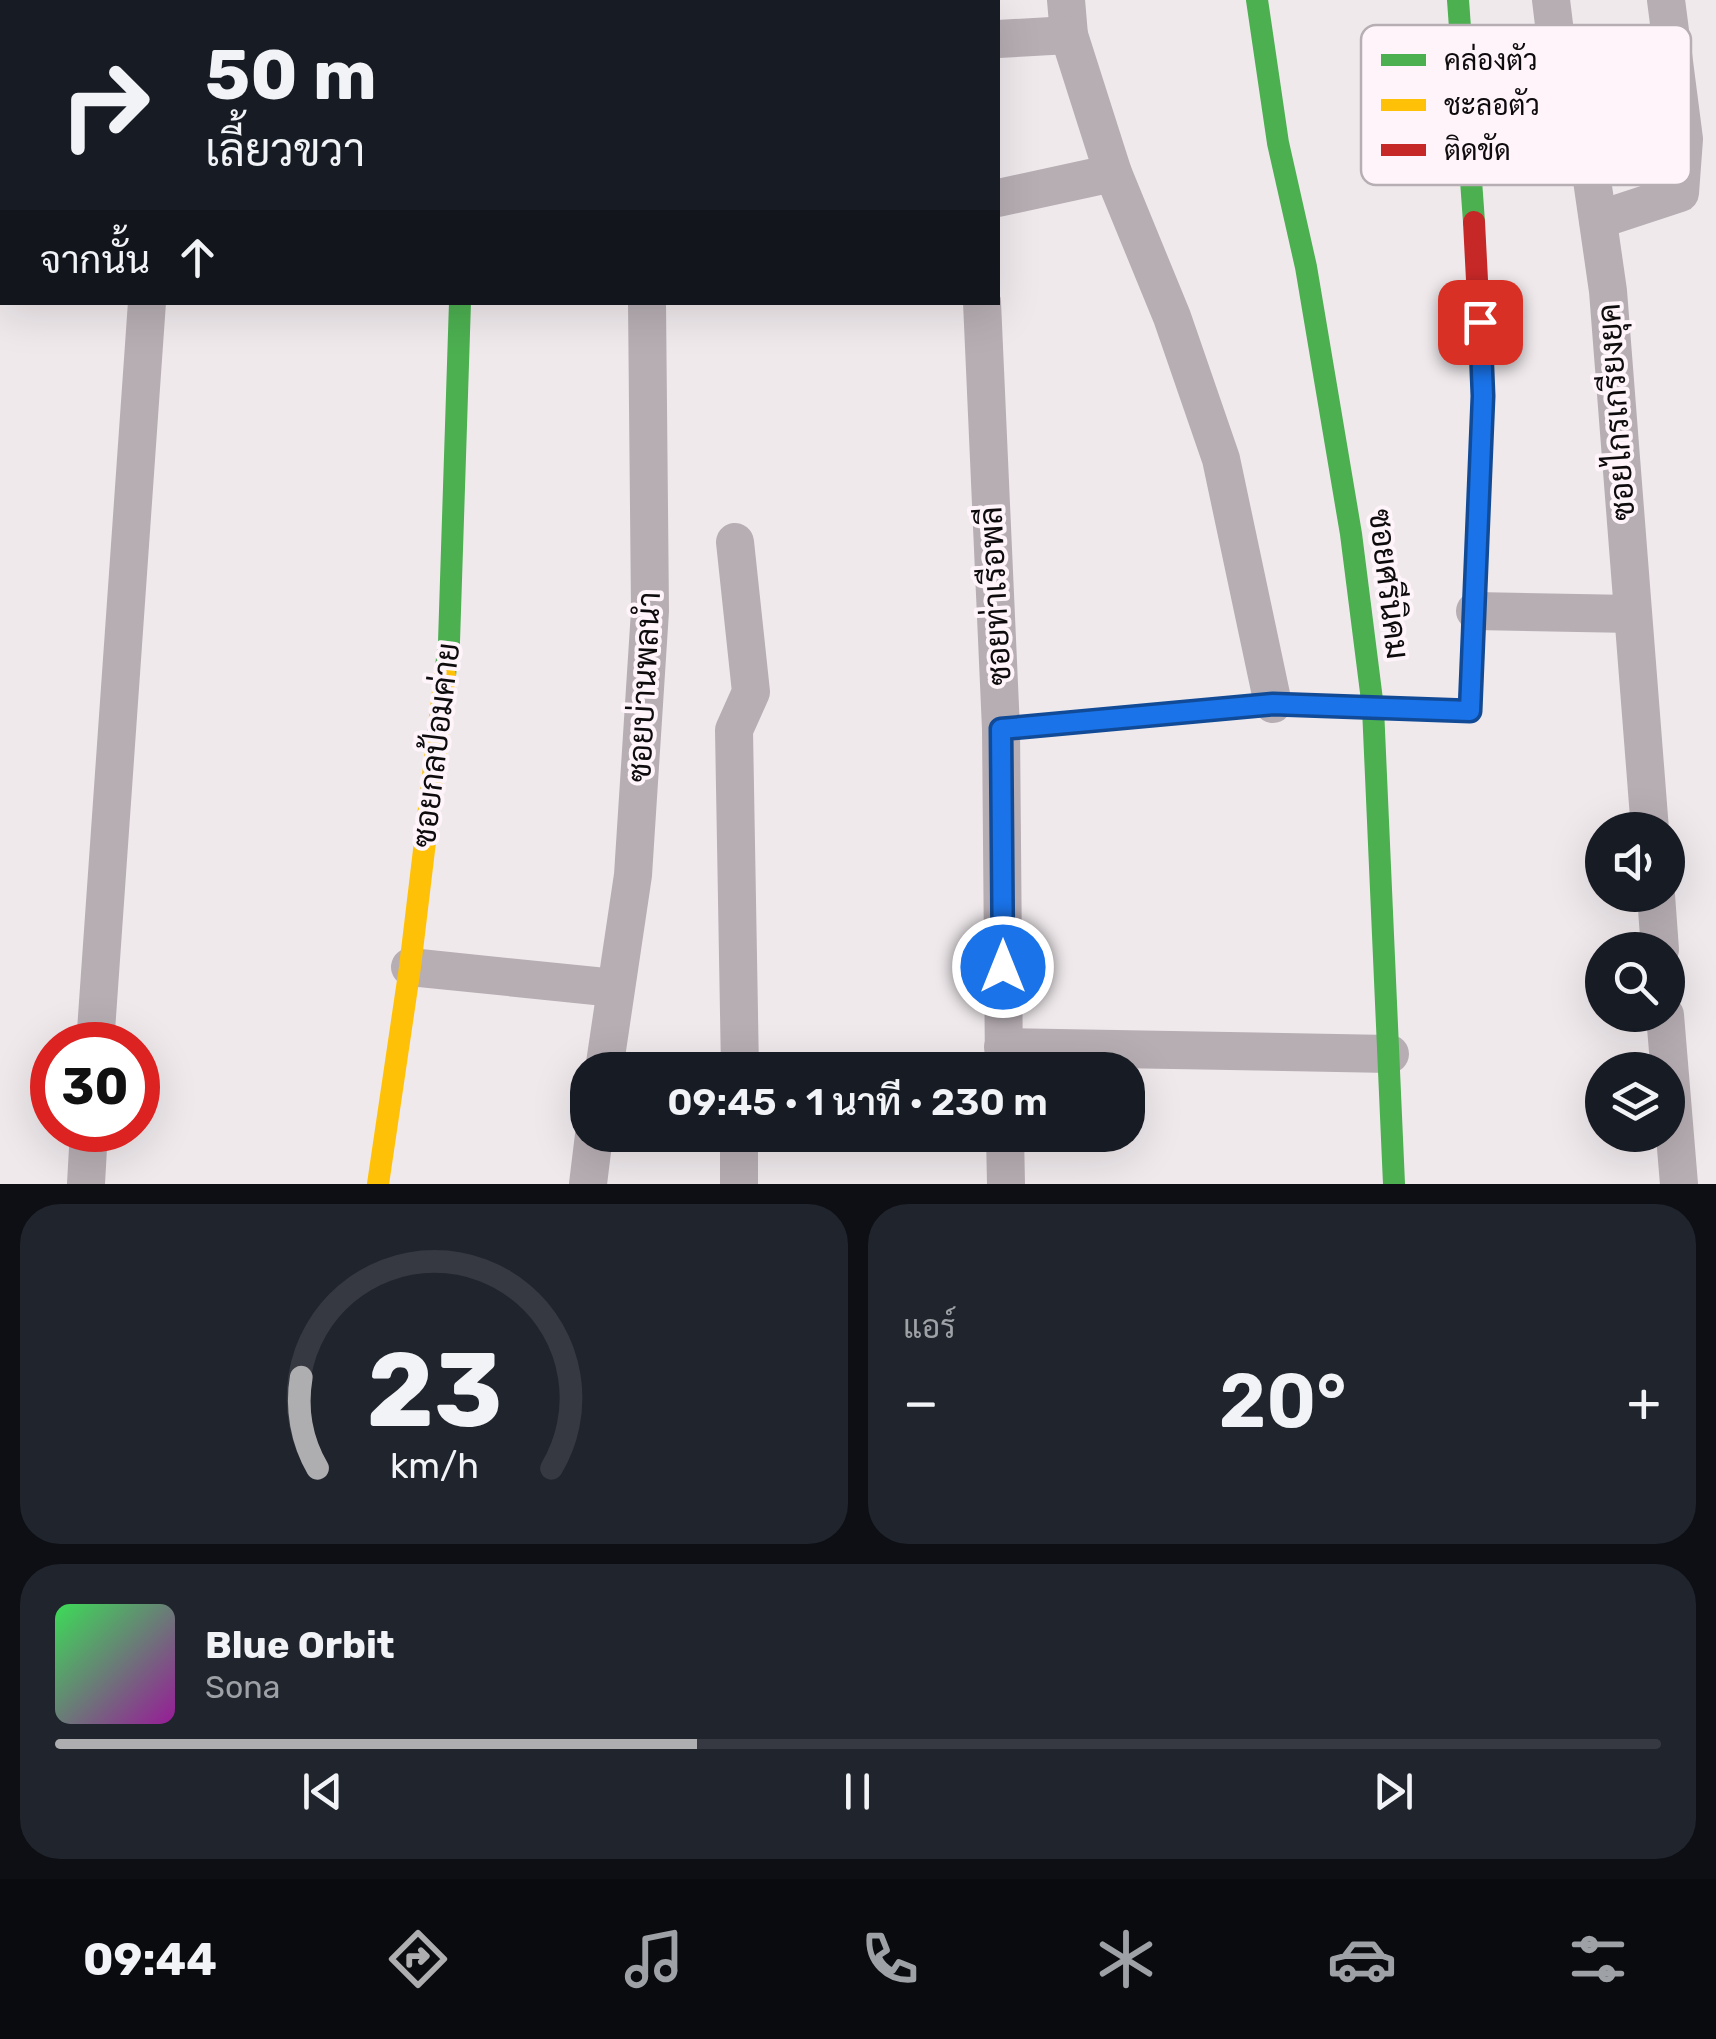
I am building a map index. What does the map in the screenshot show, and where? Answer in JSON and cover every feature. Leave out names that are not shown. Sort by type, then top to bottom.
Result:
[{"type":"street","name":"ซอยศรีนิคม","points":[[1257,0],[1278,142],[1306,267],[1345,496],[1372,708],[1394,1184]]},
{"type":"street","points":[[1458,0],[1460,25]]},
{"type":"street","name":"ซอยไกรเกรียงยุค","points":[[1551,0],[1554,25]]},
{"type":"street","points":[[1666,0],[1669,25]]},
{"type":"street","points":[[1000,39],[1068,18],[1114,173],[1172,317],[1221,460],[1273,704]]},
{"type":"street","points":[[1000,198],[1114,173]]},
{"type":"street","points":[[1001,729],[1273,704],[1470,711],[1483,396],[1472,185]]},
{"type":"street","name":"ซอยไกรเกรียงยุค","points":[[1593,185],[1608,291],[1648,812]]},
{"type":"street","points":[[1598,220],[1680,193],[1681,185]]},
{"type":"street","points":[[97,1022],[147,305]]},
{"type":"street","name":"ซอยกลป้อมค่าย","points":[[378,1184],[410,967],[449,642],[460,305]]},
{"type":"street","name":"ซอยบ่านพลนำ","points":[[606,1052],[633,876],[650,612],[647,305]]},
{"type":"street","name":"ซอยท่าเรือพลี","points":[[982,305],[1001,729],[1004,1052]]},
{"type":"street","points":[[735,542],[751,692],[734,730],[740,1052]]},
{"type":"street","points":[[1474,611],[1632,614]]},
{"type":"street","points":[[410,967],[615,988]]},
{"type":"street","points":[[1666,1032],[1679,1184]]},
{"type":"street","points":[[1145,1057],[1390,1054]]},
{"type":"street","points":[[86,1184],[88,1152]]},
{"type":"street","points":[[588,1184],[592,1152]]},
{"type":"street","points":[[739,1184],[740,1152]]},
{"type":"street","points":[[1005,1152],[1006,1184]]},
{"type":"traffic: fast","points":[[1257,0],[1278,143],[1306,267],[1351,534],[1373,708],[1394,1184]]},
{"type":"traffic: fast","points":[[1458,0],[1460,25]]},
{"type":"traffic: fast","points":[[1471,185],[1474,222]]},
{"type":"traffic: fast","points":[[445,675],[460,305]]},
{"type":"traffic: slow","points":[[1001,729],[1273,704],[1471,711],[1478,533]]},
{"type":"traffic: slow","points":[[378,1184],[410,967],[445,675]]},
{"type":"traffic: jam","points":[[1474,222],[1483,396],[1478,533]]},
{"type":"route","points":[[1003,967],[1001,729],[1273,704],[1470,711],[1483,396],[1480,322]]}]
